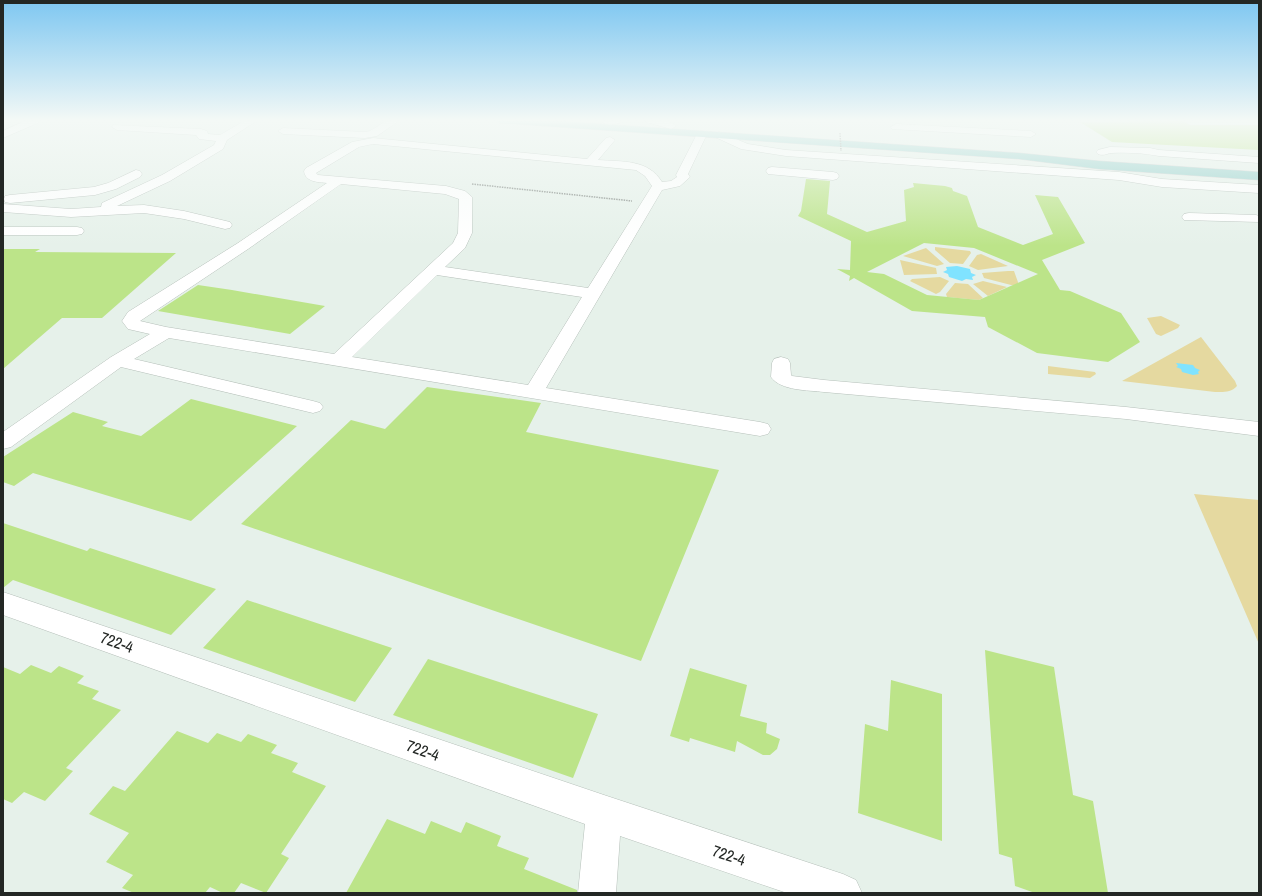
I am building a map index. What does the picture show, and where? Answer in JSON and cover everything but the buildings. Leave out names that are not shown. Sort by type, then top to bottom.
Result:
[{"type":"main road","points":[[1077,162],[1099,165],[1259,176]]},
{"type":"main road","points":[[1178,162],[1259,172]]},
{"type":"main road","points":[[1200,162],[1259,166]]},
{"type":"street","points":[[94,212],[166,178],[195,162]]},
{"type":"street","points":[[326,162],[310,171],[310,174],[315,178],[446,190],[460,194],[466,198],[466,233],[460,245],[338,360]]},
{"type":"street","points":[[590,162],[637,167],[646,170],[654,176],[658,186]]},
{"type":"street","points":[[658,186],[677,184],[684,177],[682,175],[692,162]]},
{"type":"street","points":[[892,162],[1259,190]]},
{"type":"street","points":[[772,171],[833,176]]},
{"type":"street","points":[[3,200],[95,191],[112,186],[136,174]]},
{"type":"street","points":[[339,180],[243,246],[134,316],[131,320],[134,325],[166,332],[760,429]]},
{"type":"street","points":[[1134,181],[1259,194]]},
{"type":"street","points":[[533,392],[658,186]]},
{"type":"street","points":[[3,208],[71,213],[144,209],[184,215],[225,225]]},
{"type":"street","points":[[1189,217],[1258,220]]},
{"type":"street","points":[[3,231],[77,231]]},
{"type":"street","points":[[434,270],[592,294]]},
{"type":"street","points":[[3,442],[118,361],[166,332]]},
{"type":"street","points":[[118,361],[313,408]]},
{"type":"street","points":[[781,363],[781,377],[787,382],[1126,413],[1259,429]]},
{"type":"street","name":"722-4","points":[[3,602],[604,813],[843,893]]},
{"type":"street","points":[[597,893],[604,813]]},
{"type":"path","points":[[468,183],[648,203]]},
{"type":"shaded area","points":[[935,247],[970,251],[971,253],[963,264],[950,263],[935,250]]},
{"type":"shaded area","points":[[926,248],[944,264],[937,266],[903,256]]},
{"type":"shaded area","points":[[981,254],[1008,266],[978,270],[969,266],[977,255]]},
{"type":"shaded area","points":[[900,260],[936,268],[937,274],[904,275]]},
{"type":"shaded area","points":[[1014,271],[1019,285],[1011,285],[984,278],[982,273]]},
{"type":"shaded area","points":[[940,277],[949,281],[940,292],[936,294],[910,281],[912,279]]},
{"type":"shaded area","points":[[983,281],[1007,287],[988,296],[973,284]]},
{"type":"shaded area","points":[[955,283],[968,284],[983,298],[979,300],[947,297],[946,294]]},
{"type":"shaded area","points":[[1161,316],[1180,325],[1178,328],[1161,336],[1156,334],[1147,318]]},
{"type":"shaded area","points":[[1201,337],[1235,381],[1237,386],[1232,390],[1227,392],[1215,392],[1122,381]]},
{"type":"shaded area","points":[[1048,366],[1095,372],[1096,374],[1090,378],[1048,374]]},
{"type":"shaded area","points":[[1194,494],[1259,500],[1259,644]]},
{"type":"water","points":[[957,266],[970,269],[971,273],[976,275],[972,277],[973,280],[966,279],[962,281],[949,277],[948,274],[943,272],[947,270],[946,267]]},
{"type":"water","points":[[1176,363],[1193,365],[1195,368],[1200,370],[1198,372],[1199,374],[1193,375],[1182,372],[1181,369],[1176,367],[1178,366]]}]
